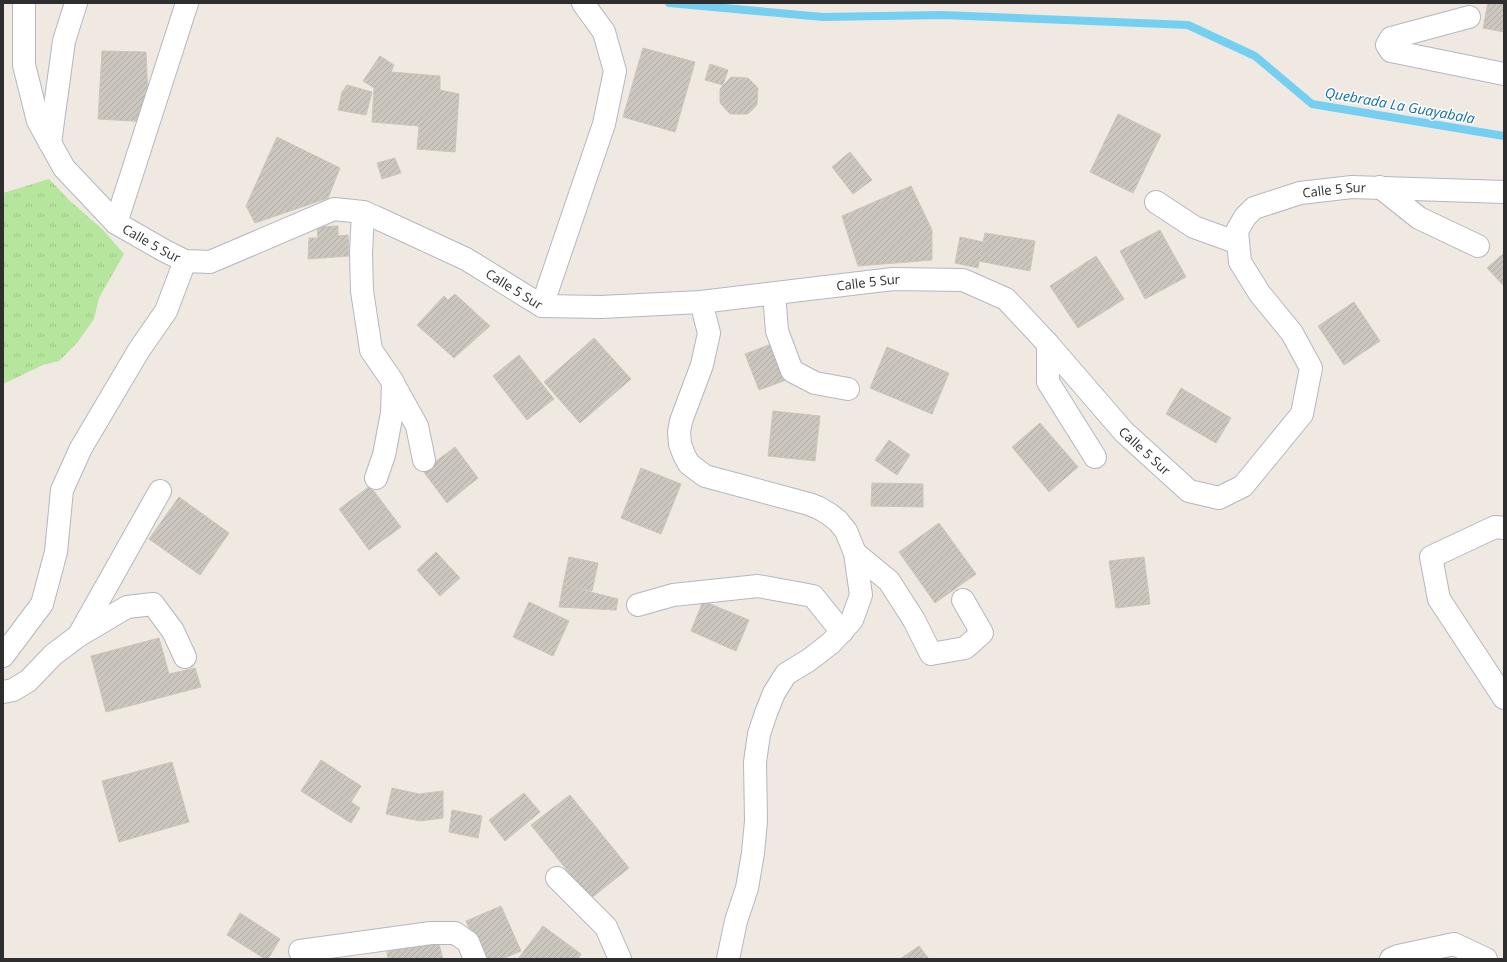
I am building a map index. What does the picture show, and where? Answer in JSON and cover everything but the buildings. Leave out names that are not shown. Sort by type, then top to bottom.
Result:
[{"type":"street","name":"Calle 5 Sur","points":[[24,3],[24,65],[38,121],[64,168],[116,223],[185,261],[210,262],[334,209],[363,212],[466,259],[542,306],[601,307],[701,302],[893,279],[963,280],[1006,299],[1048,344],[1124,432],[1189,491],[1219,498],[1243,486],[1302,414],[1311,368],[1292,333],[1260,294],[1240,262],[1237,231],[1245,217],[1254,208],[1300,193],[1352,187],[1504,192]]},
{"type":"street","points":[[50,143],[64,41],[76,3]]},
{"type":"street","points":[[116,223],[187,3]]},
{"type":"street","points":[[542,306],[604,124],[615,71],[604,32],[583,3]]},
{"type":"street","points":[[1469,17],[1391,38],[1388,45],[1391,51],[1504,74]]},
{"type":"street","points":[[1380,187],[1419,218],[1478,246]]},
{"type":"street","points":[[1156,202],[1194,226],[1238,243]]},
{"type":"street","points":[[363,212],[361,253],[362,291],[371,350],[393,382],[417,426],[424,460]]},
{"type":"street","points":[[3,656],[42,604],[56,552],[62,490],[81,448],[139,350],[166,311],[185,261]]},
{"type":"street","points":[[774,294],[777,331],[792,371],[815,384],[848,389]]},
{"type":"street","points":[[701,302],[709,332],[702,365],[678,432],[684,455],[689,464],[705,476],[819,508],[838,521],[846,531],[855,553],[861,595],[852,620],[842,632],[831,643],[809,660],[786,674],[774,693],[766,713],[760,734],[755,762],[756,821],[753,853],[746,888],[736,921],[728,959]]},
{"type":"street","points":[[1048,344],[1048,382],[1095,457]]},
{"type":"street","points":[[376,478],[384,455],[392,413],[393,382]]},
{"type":"street","points":[[78,636],[160,491]]},
{"type":"street","points":[[1504,528],[1495,527],[1431,557],[1439,599],[1504,698]]},
{"type":"street","points":[[855,553],[889,581],[914,620],[931,654],[965,648],[982,633],[962,600]]},
{"type":"street","points":[[638,605],[673,595],[758,586],[814,596],[842,632]]},
{"type":"street","points":[[3,692],[13,690],[28,681],[53,655],[78,636],[127,607],[153,604],[172,631],[185,657]]},
{"type":"street","points":[[557,878],[606,927],[620,959]]},
{"type":"street","points":[[300,951],[431,933],[455,933],[468,942],[475,959]]},
{"type":"street","points":[[1391,959],[1398,956],[1454,944],[1486,959]]},
{"type":"green space","points":[[49,179],[69,200],[103,230],[124,254],[99,298],[94,319],[77,343],[59,361],[43,365],[3,384],[3,193]]},
{"type":"waterway","name":"Quebrada La Guayabala","points":[[669,3],[823,17],[942,15],[1188,25],[1255,56],[1312,104],[1504,136]]}]
